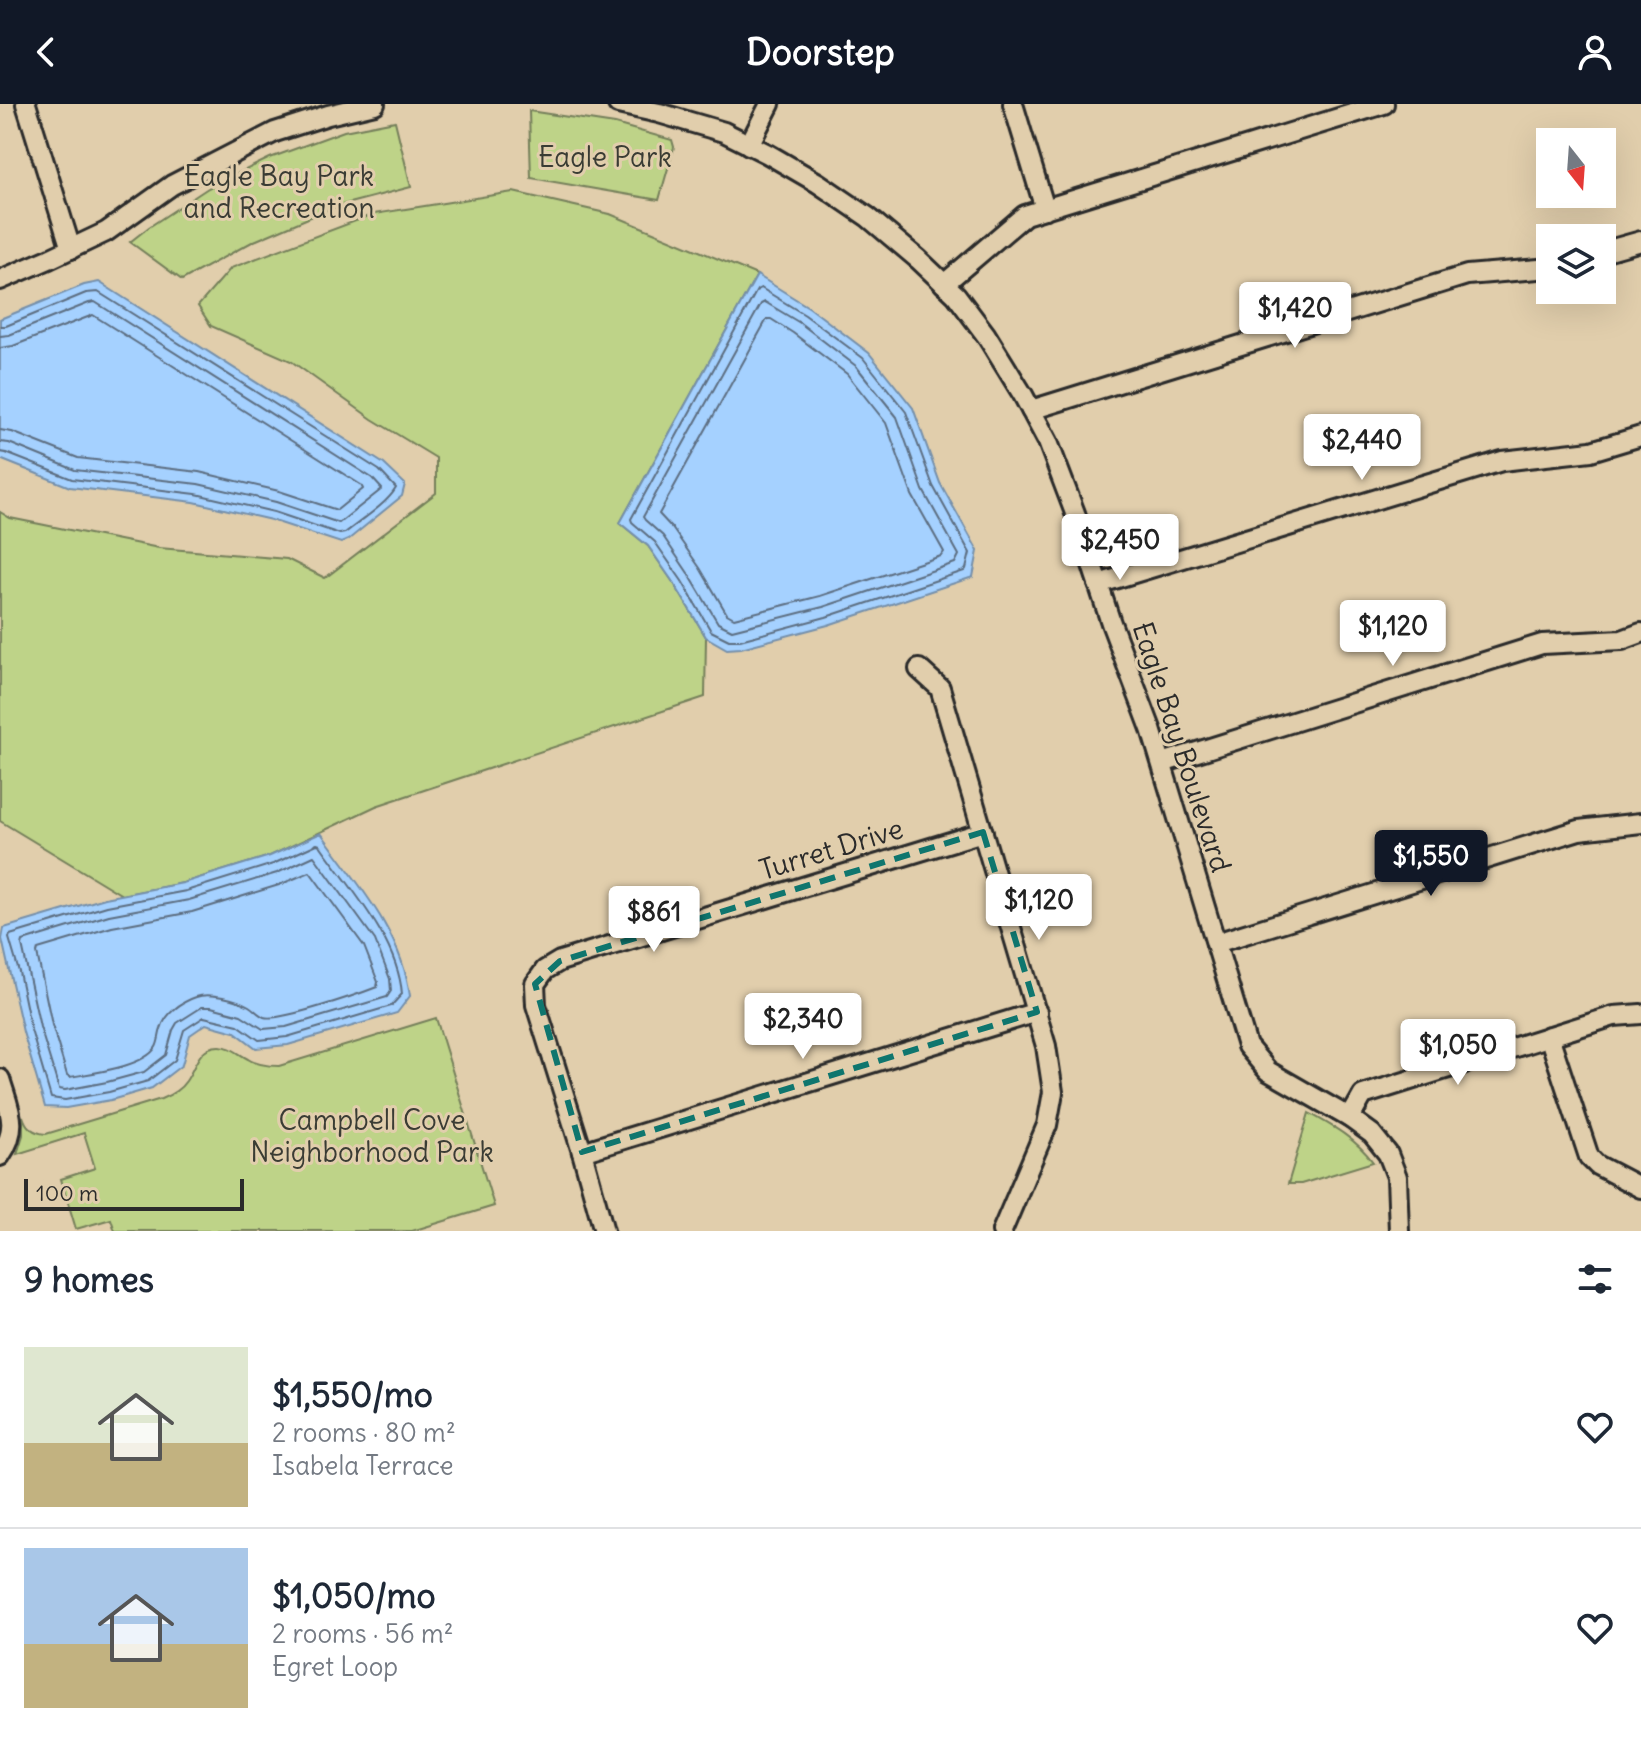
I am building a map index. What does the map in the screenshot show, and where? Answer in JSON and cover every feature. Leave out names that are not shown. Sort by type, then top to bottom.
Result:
[{"type":"street","points":[[26,104],[71,249]]},
{"type":"street","points":[[0,280],[106,232],[172,185],[275,132],[375,104]]},
{"type":"street","name":"Eagle Bay Boulevard","points":[[618,104],[724,132],[818,183],[868,217],[944,284],[986,335],[1048,442],[1075,513],[1162,763],[1247,1046],[1268,1071],[1372,1134],[1388,1154],[1397,1177],[1399,1231]]},
{"type":"street","points":[[749,145],[770,104]]},
{"type":"street","points":[[1013,104],[1045,209]]},
{"type":"street","points":[[944,284],[1025,215],[1384,104]]},
{"type":"street","points":[[1616,248],[1641,241]]},
{"type":"street","points":[[1031,410],[1467,275],[1536,269]]},
{"type":"street","points":[[1098,584],[1502,461],[1591,451],[1641,436]]},
{"type":"street","points":[[1162,763],[1542,644],[1622,640],[1641,633]]},
{"type":"street","points":[[919,669],[940,688],[1037,1012],[1053,1092],[1047,1125],[1002,1231]]},
{"type":"street","points":[[1216,943],[1579,830],[1641,823]]},
{"type":"street","name":"Turret Drive","points":[[604,1231],[536,1005],[535,984],[545,970],[560,961],[983,832]]},
{"type":"street","points":[[582,1152],[1037,1012]]},
{"type":"street","points":[[1350,1118],[1363,1095],[1614,1016],[1641,1014]]},
{"type":"street","points":[[1549,1036],[1589,1157],[1597,1165],[1641,1188]]},
{"type":"street","points":[[0,1079],[11,1113],[12,1132],[0,1156]]},
{"type":"highlighted area","points":[[983,832],[1037,1012],[582,1152],[535,984],[560,961]]},
{"type":"green space","name":"Eagle Park","points":[[529,111],[615,124],[672,140],[674,147],[659,200],[531,178]]},
{"type":"green space","name":"Eagle Bay Park and Recreation","points":[[395,121],[411,187],[334,207],[252,242],[182,280],[130,242],[208,188],[270,158],[344,131]]},
{"type":"green space","points":[[513,192],[610,214],[757,275],[620,523],[648,546],[706,637],[705,697],[376,806],[270,856],[183,883],[122,895],[0,821],[0,512],[10,518],[159,548],[287,559],[325,578],[436,493],[436,458],[372,419],[291,361],[211,326],[198,306],[231,268],[374,214]]},
{"type":"green space","name":"Campbell Cove Neighborhood Park","points":[[436,1018],[494,1206],[412,1231],[115,1231],[111,1219],[76,1229],[61,1179],[95,1168],[84,1133],[17,1154],[23,1135],[23,1116],[31,1129],[46,1134],[161,1099],[181,1087],[198,1058],[212,1047],[227,1047],[255,1063],[279,1066]]},
{"type":"green space","points":[[1309,1113],[1352,1140],[1373,1162],[1301,1184],[1288,1184]]},
{"type":"water","points":[[757,275],[810,308],[869,353],[913,408],[940,483],[978,551],[973,577],[828,625],[727,649],[706,637],[648,546],[620,523]]},
{"type":"water","points":[[99,282],[384,464],[405,484],[402,496],[341,543],[271,520],[194,502],[70,487],[0,459],[0,319],[84,285]]},
{"type":"water","points":[[321,833],[363,890],[398,951],[410,996],[397,1013],[288,1045],[256,1048],[235,1032],[206,1024],[190,1035],[182,1065],[152,1088],[111,1100],[66,1108],[45,1107],[23,1032],[2,939],[4,928],[105,898],[183,883],[270,856]]}]
